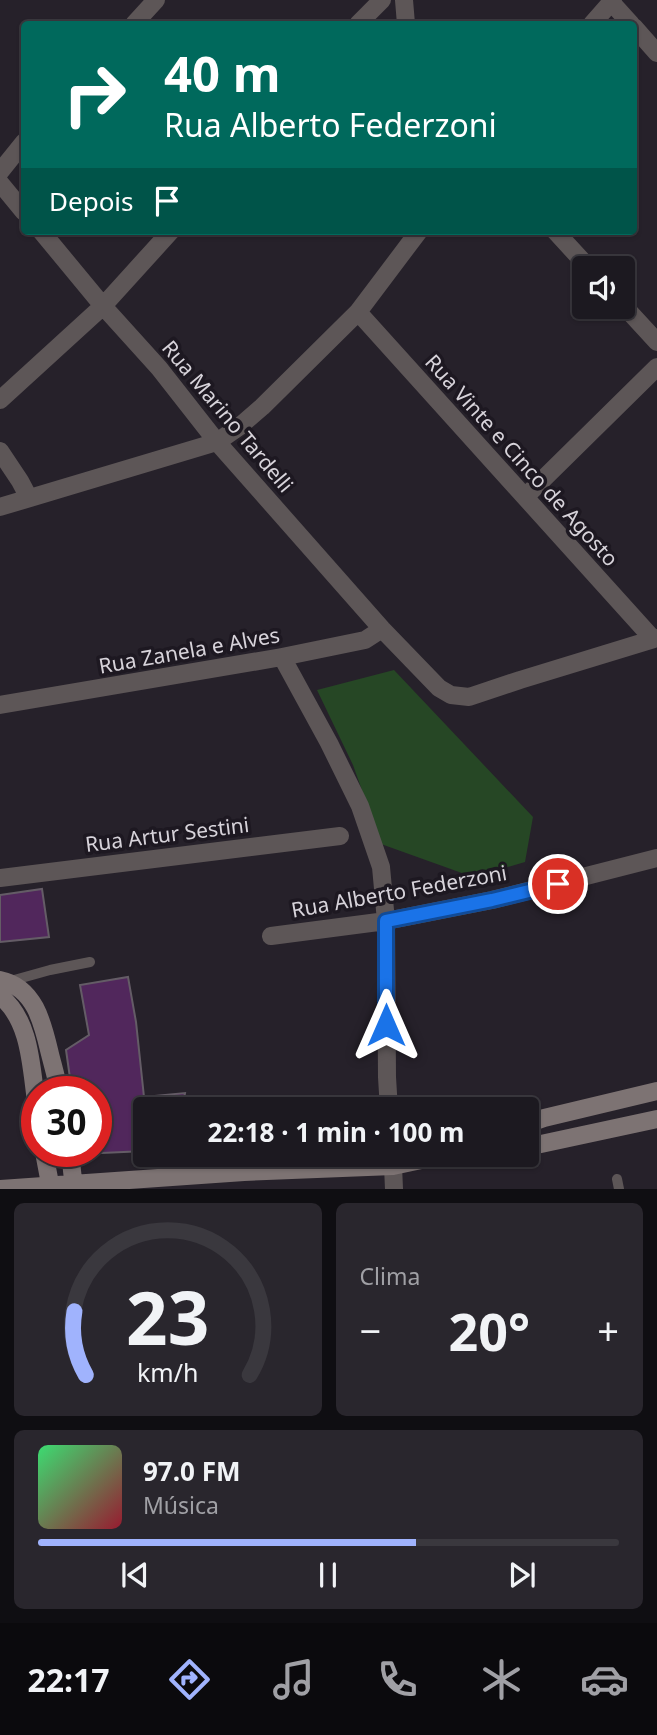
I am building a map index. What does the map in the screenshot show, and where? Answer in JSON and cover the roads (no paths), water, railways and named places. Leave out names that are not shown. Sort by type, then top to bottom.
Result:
[{"type":"main road","points":[[2,985],[22,989],[29,998],[44,1030],[55,1076]]},
{"type":"main road","points":[[2,985],[22,1026],[32,1076]]},
{"type":"main road","points":[[539,1120],[657,1091]]},
{"type":"main road","points":[[539,1144],[657,1119]]},
{"type":"main road","points":[[47,1167],[50,1187]]},
{"type":"main road","points":[[71,1167],[74,1187]]},
{"type":"main road","points":[[0,1189],[74,1187],[306,1167]]},
{"type":"street","points":[[137,21],[156,0]]},
{"type":"street","points":[[404,0],[406,21]]},
{"type":"street","points":[[595,21],[612,1],[628,21]]},
{"type":"street","points":[[360,21],[374,4]]},
{"type":"street","points":[[637,31],[657,53]]},
{"type":"street","points":[[0,172],[21,146]]},
{"type":"street","points":[[0,183],[21,208]]},
{"type":"street","name":"Rua Marino Tardelli","points":[[44,235],[159,368],[217,442],[382,629],[439,688],[451,695],[469,697],[655,639]]},
{"type":"street","points":[[0,400],[103,306],[167,235]]},
{"type":"street","points":[[0,507],[217,442],[262,407],[358,312],[416,235]]},
{"type":"street","points":[[559,235],[578,256]]},
{"type":"street","name":"Rua Vinte e Cinco de Agosto","points":[[358,312],[655,639]]},
{"type":"street","points":[[635,318],[657,342]]},
{"type":"street","points":[[525,497],[657,367]]},
{"type":"street","points":[[0,452],[29,498]]},
{"type":"street","name":"Rua Zanela e Alves","points":[[0,705],[282,657],[365,640],[382,629]]},
{"type":"street","points":[[282,657],[360,806],[381,867],[386,921],[388,1097]]},
{"type":"street","name":"Rua Artur Sestini","points":[[0,878],[340,836]]},
{"type":"street","name":"Rua Alberto Federzoni","points":[[271,936],[386,921],[492,900],[657,859]]},
{"type":"street","points":[[392,1167],[394,1189]]},
{"type":"lane","points":[[2,985],[90,962]]}]
